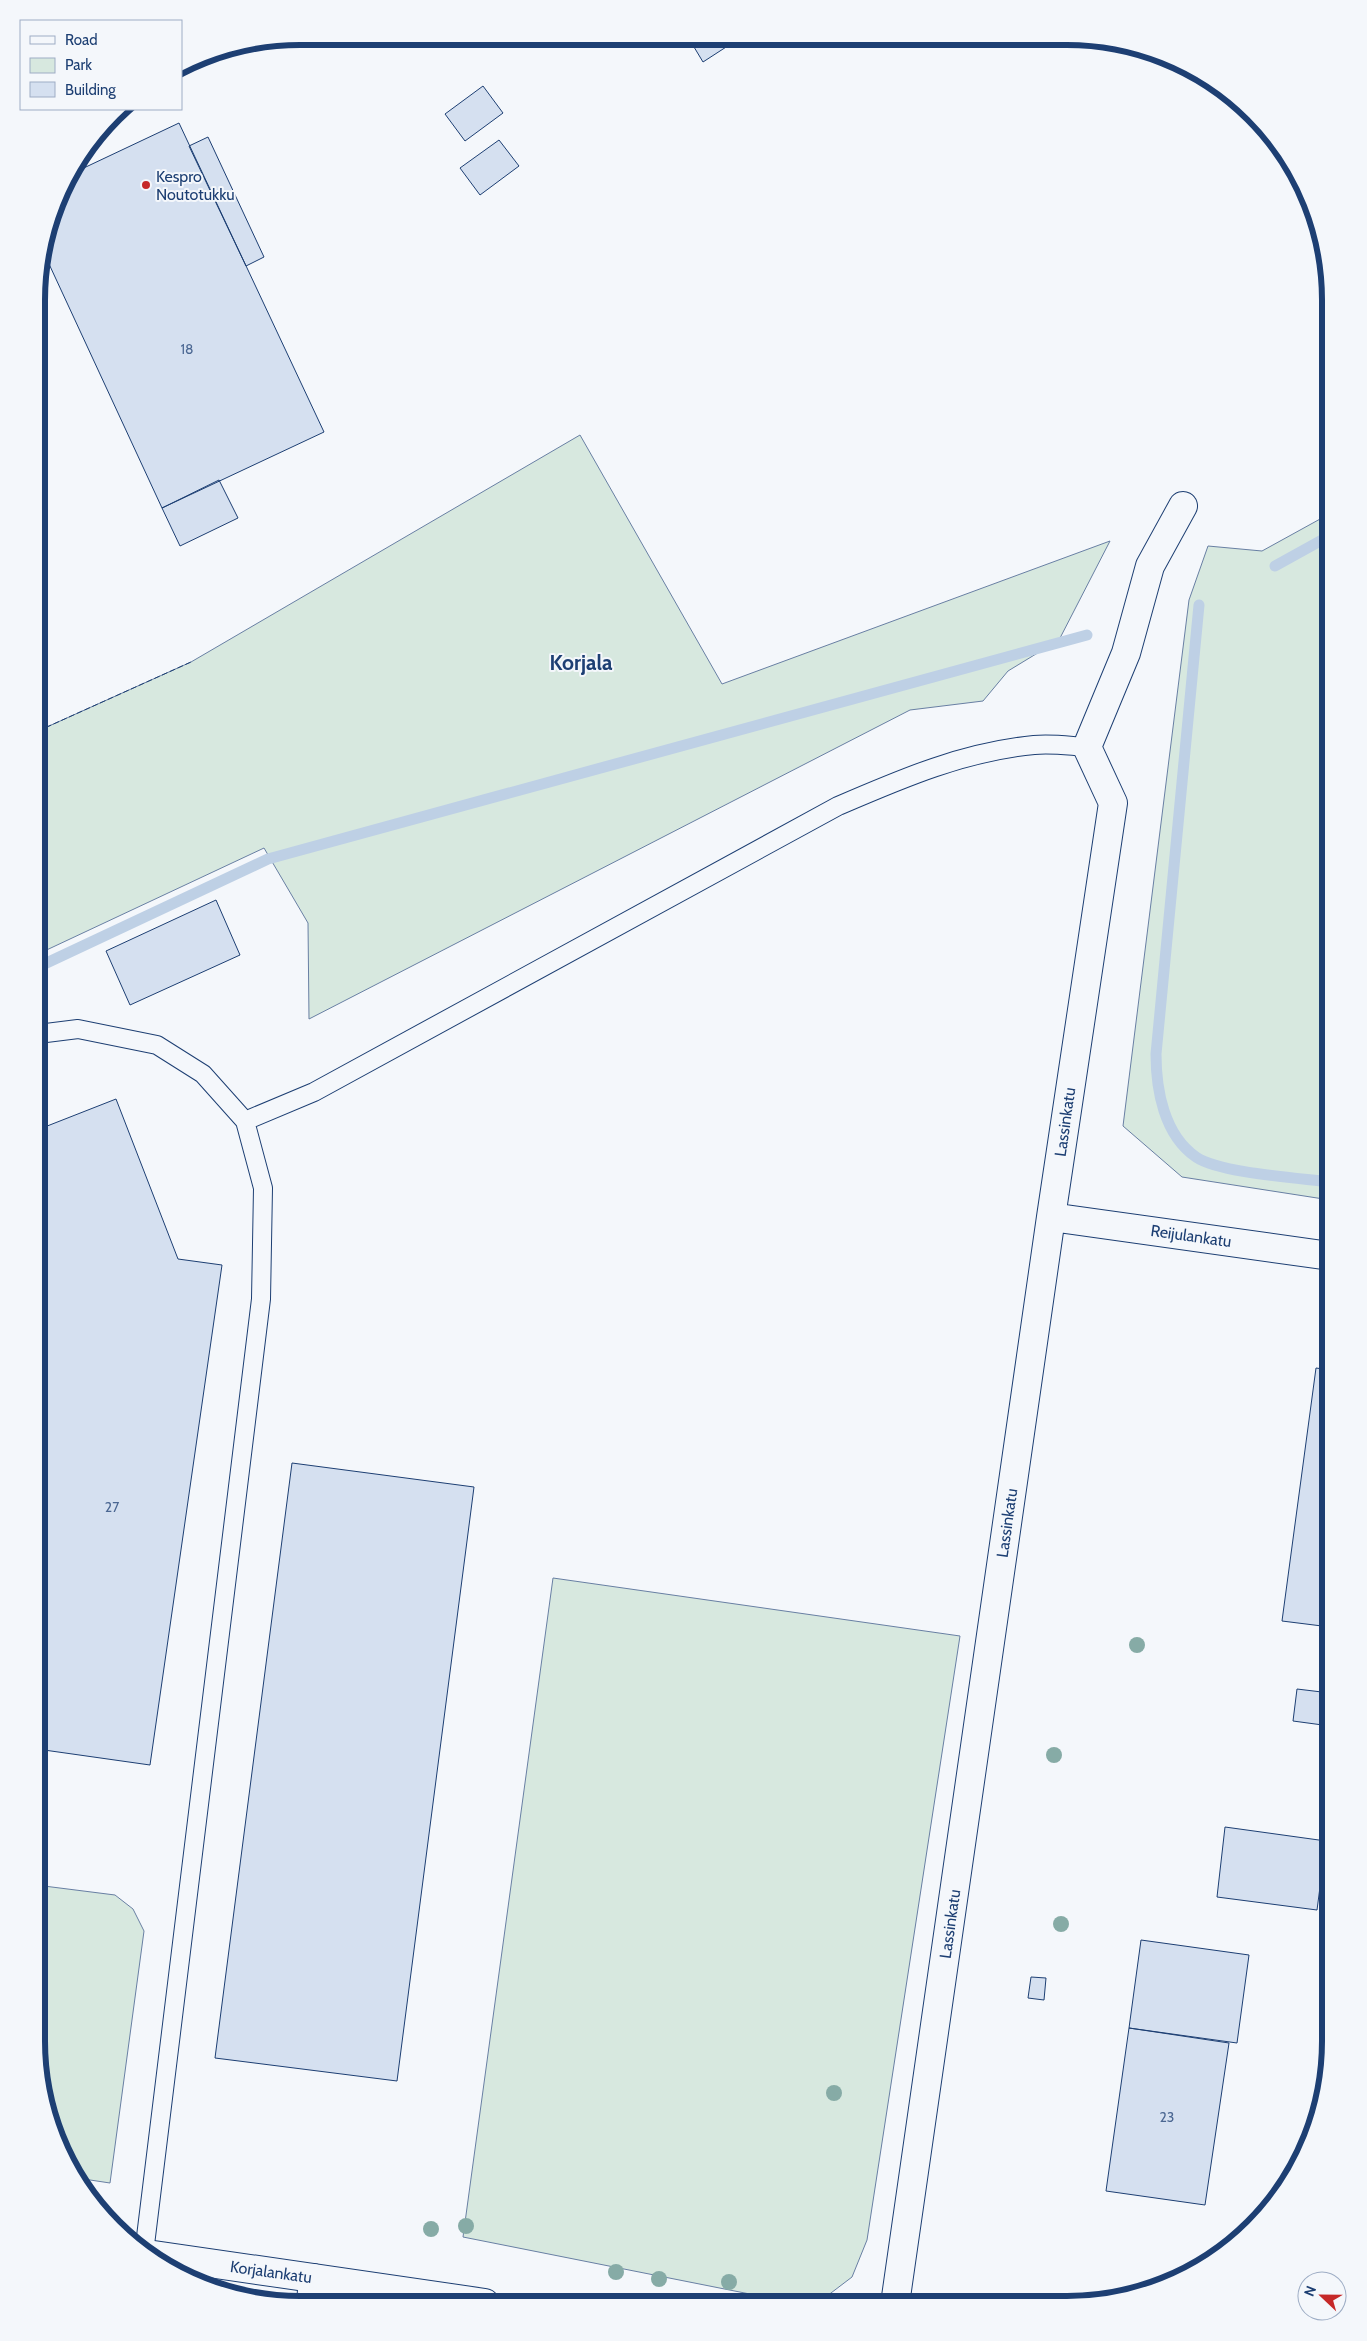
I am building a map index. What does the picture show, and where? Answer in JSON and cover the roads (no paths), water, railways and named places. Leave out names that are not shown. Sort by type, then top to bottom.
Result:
[{"type":"street","points":[[1088,747],[1126,654],[1150,566],[1183,506]]},
{"type":"street","name":"Lassinkatu","points":[[896,2296],[1112,803],[1088,747]]},
{"type":"street","name":"Reijulankatu","points":[[1051,1216],[1322,1255]]},
{"type":"street","name":"Korjalankatu","points":[[168,2259],[312,2290],[391,2296]]},
{"type":"lane","points":[[245,1121],[314,1092],[838,806],[923,769],[979,753],[1036,744],[1088,747]]},
{"type":"lane","points":[[45,1033],[78,1030],[157,1045],[203,1074],[245,1121],[263,1188],[261,1299],[146,2244]]},
{"type":"waterway","points":[[1275,566],[1322,540]]},
{"type":"waterway","points":[[1199,605],[1156,1054],[1160,1097],[1169,1124],[1176,1137],[1185,1148],[1207,1163],[1240,1171],[1322,1181]]},
{"type":"waterway","points":[[45,964],[268,859],[1087,635]]},
{"type":"place","name":"Kespro Noutotukku","points":[[146,185]]},
{"type":"district","name":"Korjala","points":[[581,662]]}]
